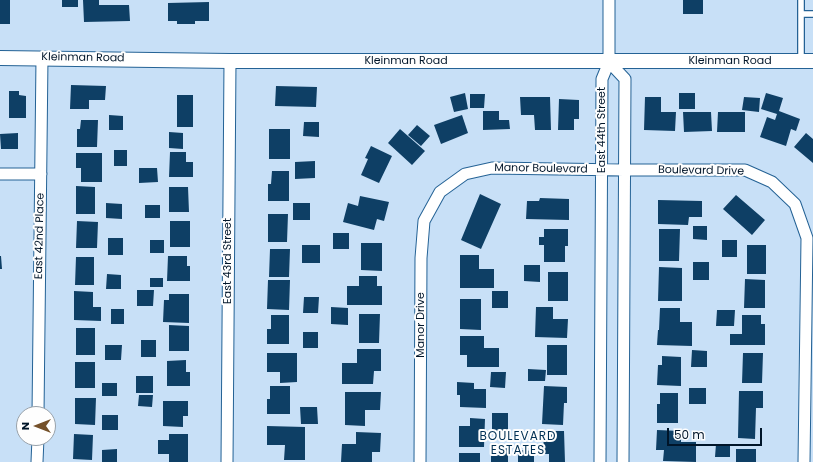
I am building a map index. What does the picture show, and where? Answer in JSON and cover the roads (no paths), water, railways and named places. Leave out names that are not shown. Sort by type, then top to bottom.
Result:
[{"type":"street","points":[[609,0],[609,62]]},
{"type":"street","name":"Kleinman Road","points":[[0,58],[230,61],[807,61]]},
{"type":"street","name":"East 42nd Place","points":[[38,406],[42,58]]},
{"type":"street","name":"East 43rd Street","points":[[227,462],[230,61]]},
{"type":"street","name":"East 44th Street","points":[[600,462],[602,79],[609,62],[625,79],[623,462]]},
{"type":"street","name":"Manor Boulevard","points":[[440,192],[465,174],[492,168],[624,170]]},
{"type":"street","name":"Boulevard Drive","points":[[624,170],[745,170],[772,182],[795,204],[807,238],[804,462]]},
{"type":"street","points":[[0,174],[41,174]]},
{"type":"street","name":"Manor Drive","points":[[420,462],[421,258],[423,229],[424,221],[440,192]]},
{"type":"street","points":[[37,462],[38,446]]},
{"type":"lane","points":[[801,0],[801,14],[807,61]]},
{"type":"lane","points":[[801,14],[813,14]]},
{"type":"district","name":"BOULEVARD ESTATES","points":[[518,444]]}]
